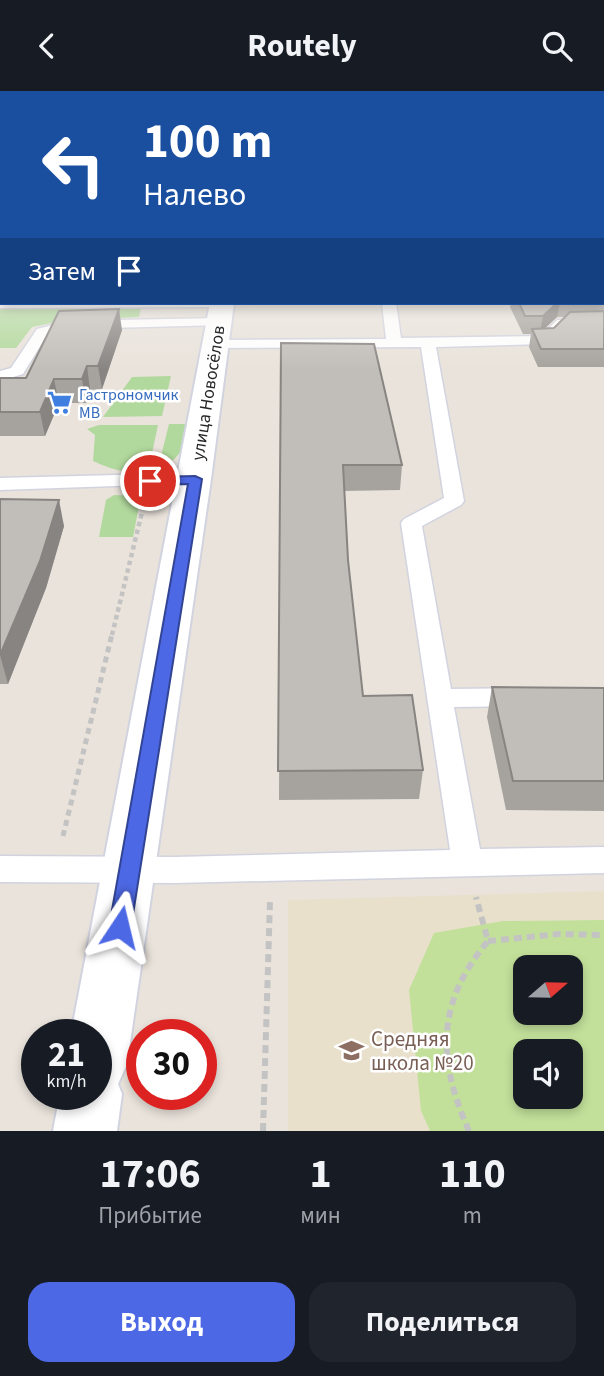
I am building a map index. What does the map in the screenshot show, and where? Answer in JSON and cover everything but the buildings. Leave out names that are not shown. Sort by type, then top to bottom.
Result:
[{"type":"street","name":"улица Новосёлов","points":[[104,1019],[195,479],[218,318]]},
{"type":"street","points":[[85,1131],[88,1110]]},
{"type":"lane","points":[[16,305],[218,318],[394,343],[545,340],[562,323],[604,322]]},
{"type":"lane","points":[[389,305],[394,343]]},
{"type":"lane","points":[[0,376],[17,370],[42,332],[68,325],[218,318]]},
{"type":"lane","points":[[428,341],[454,501],[411,523],[467,862]]},
{"type":"lane","points":[[0,484],[195,479]]},
{"type":"lane","points":[[439,698],[549,697]]},
{"type":"lane","points":[[0,869],[129,872],[270,870],[467,862],[604,860]]},
{"type":"path","points":[[62,840],[150,481]]},
{"type":"path","points":[[467,862],[488,941]]},
{"type":"path","points":[[263,1131],[270,888]]},
{"type":"path","points":[[469,1131],[461,1116],[446,1066],[447,1012],[458,981],[471,958],[488,941],[559,934],[604,935]]},
{"type":"shaded area","name":"Средняя школа №20","points":[[604,891],[604,920],[503,921],[421,1111],[430,1131],[288,1131],[288,900]]},
{"type":"green space","points":[[0,308],[141,308],[139,317],[62,321],[32,327],[16,348],[0,348]]},
{"type":"green space","points":[[171,376],[162,416],[103,417],[132,377]]},
{"type":"green space","points":[[169,424],[189,424],[186,439],[177,456],[158,468]]},
{"type":"green space","points":[[99,425],[158,425],[149,467],[129,472],[93,461],[95,435],[87,429]]},
{"type":"green space","points":[[114,495],[141,496],[133,537],[99,537],[106,500]]},
{"type":"green space","points":[[604,920],[604,1131],[430,1131],[421,1111],[409,990],[434,933],[503,921]]},
{"type":"place","name":"Гастрономчик МВ","points":[[59,403]]},
{"type":"place","name":"Средняя школа №20","points":[[351,1051]]},
{"type":"route","points":[[120,927],[195,479],[150,481]]}]
